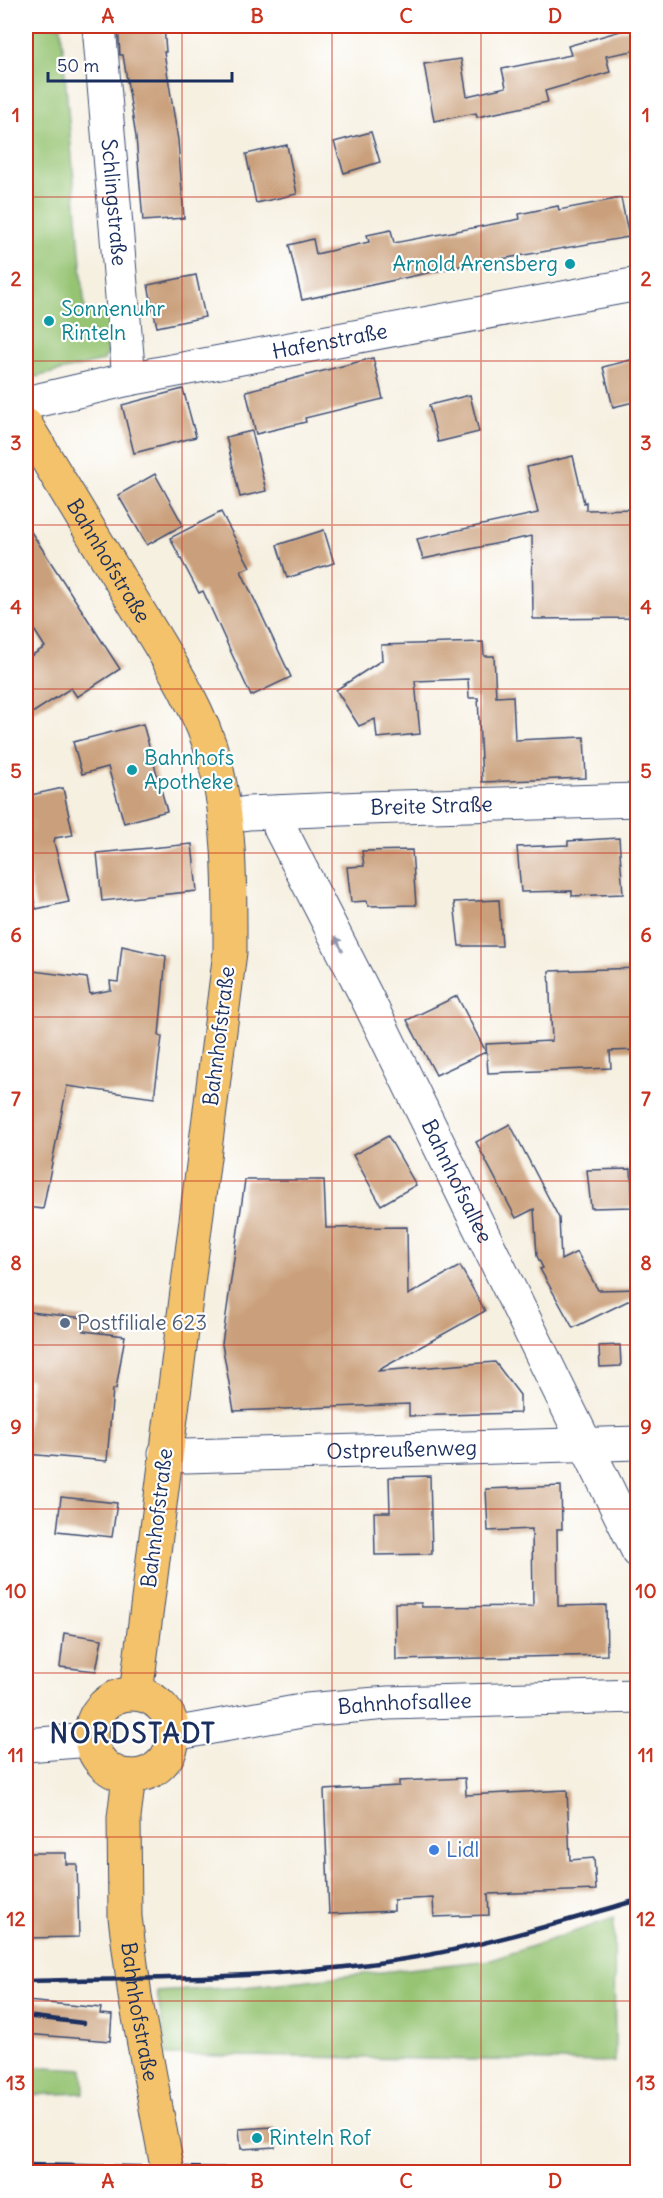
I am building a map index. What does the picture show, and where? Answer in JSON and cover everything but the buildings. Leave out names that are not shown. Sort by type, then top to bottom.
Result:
[{"type":"main road","name":"Bahnhofstraße","points":[[26,425],[165,654],[196,711],[215,761],[225,817],[230,893],[230,952],[136,1694]]},
{"type":"main road","points":[[136,1694],[147,1697],[166,1711],[173,1734],[171,1747],[165,1759],[155,1769],[129,1776],[115,1772],[103,1764],[95,1753],[91,1740],[94,1722],[103,1706],[124,1695],[136,1694]]},
{"type":"main road","name":"Bahnhofstraße","points":[[129,1776],[124,1818],[125,1917],[132,1979],[168,2172]]},
{"type":"street","name":"Schlingstraße","points":[[99,26],[129,380]]},
{"type":"street","name":"Hafenstraße","points":[[26,404],[129,380],[638,284]]},
{"type":"street","name":"Breite Straße","points":[[225,817],[279,812],[638,800]]},
{"type":"street","name":"Bahnhofsallee","points":[[279,812],[280,828],[366,996],[638,1551]]},
{"type":"street","name":"Ostpreußenweg","points":[[165,1454],[186,1456],[638,1443]]},
{"type":"street","name":"Bahnhofsallee","points":[[173,1734],[307,1710],[388,1703],[638,1696]]},
{"type":"street","points":[[26,1745],[91,1740]]},
{"type":"green space","points":[[26,26],[61,26],[85,312],[117,310],[113,345],[103,361],[31,378],[26,368]]},
{"type":"green space","points":[[614,1918],[615,2062],[167,2055],[157,1992],[244,1987],[491,1960]]},
{"type":"green space","points":[[26,2066],[83,2069],[84,2093],[26,2095]]},
{"type":"railway","points":[[26,1981],[222,1976],[320,1970],[368,1964],[473,1946],[638,1900]]},
{"type":"railway","points":[[26,2016],[83,2023]]},
{"type":"railway","points":[[26,2165],[404,2172],[638,2171]]},
{"type":"place","name":"Arnold Arensberg","points":[[570,264]]},
{"type":"place","name":"Sonnenuhr Rinteln","points":[[49,321]]},
{"type":"place","name":"Bahnhofs Apotheke","points":[[132,770]]},
{"type":"place","name":"Postfiliale 623","points":[[65,1323]]},
{"type":"place","name":"Lidl","points":[[434,1850]]},
{"type":"place","name":"Rinteln Rof","points":[[257,2138]]},
{"type":"district","name":"NORDSTADT","points":[[133,1734]]}]
